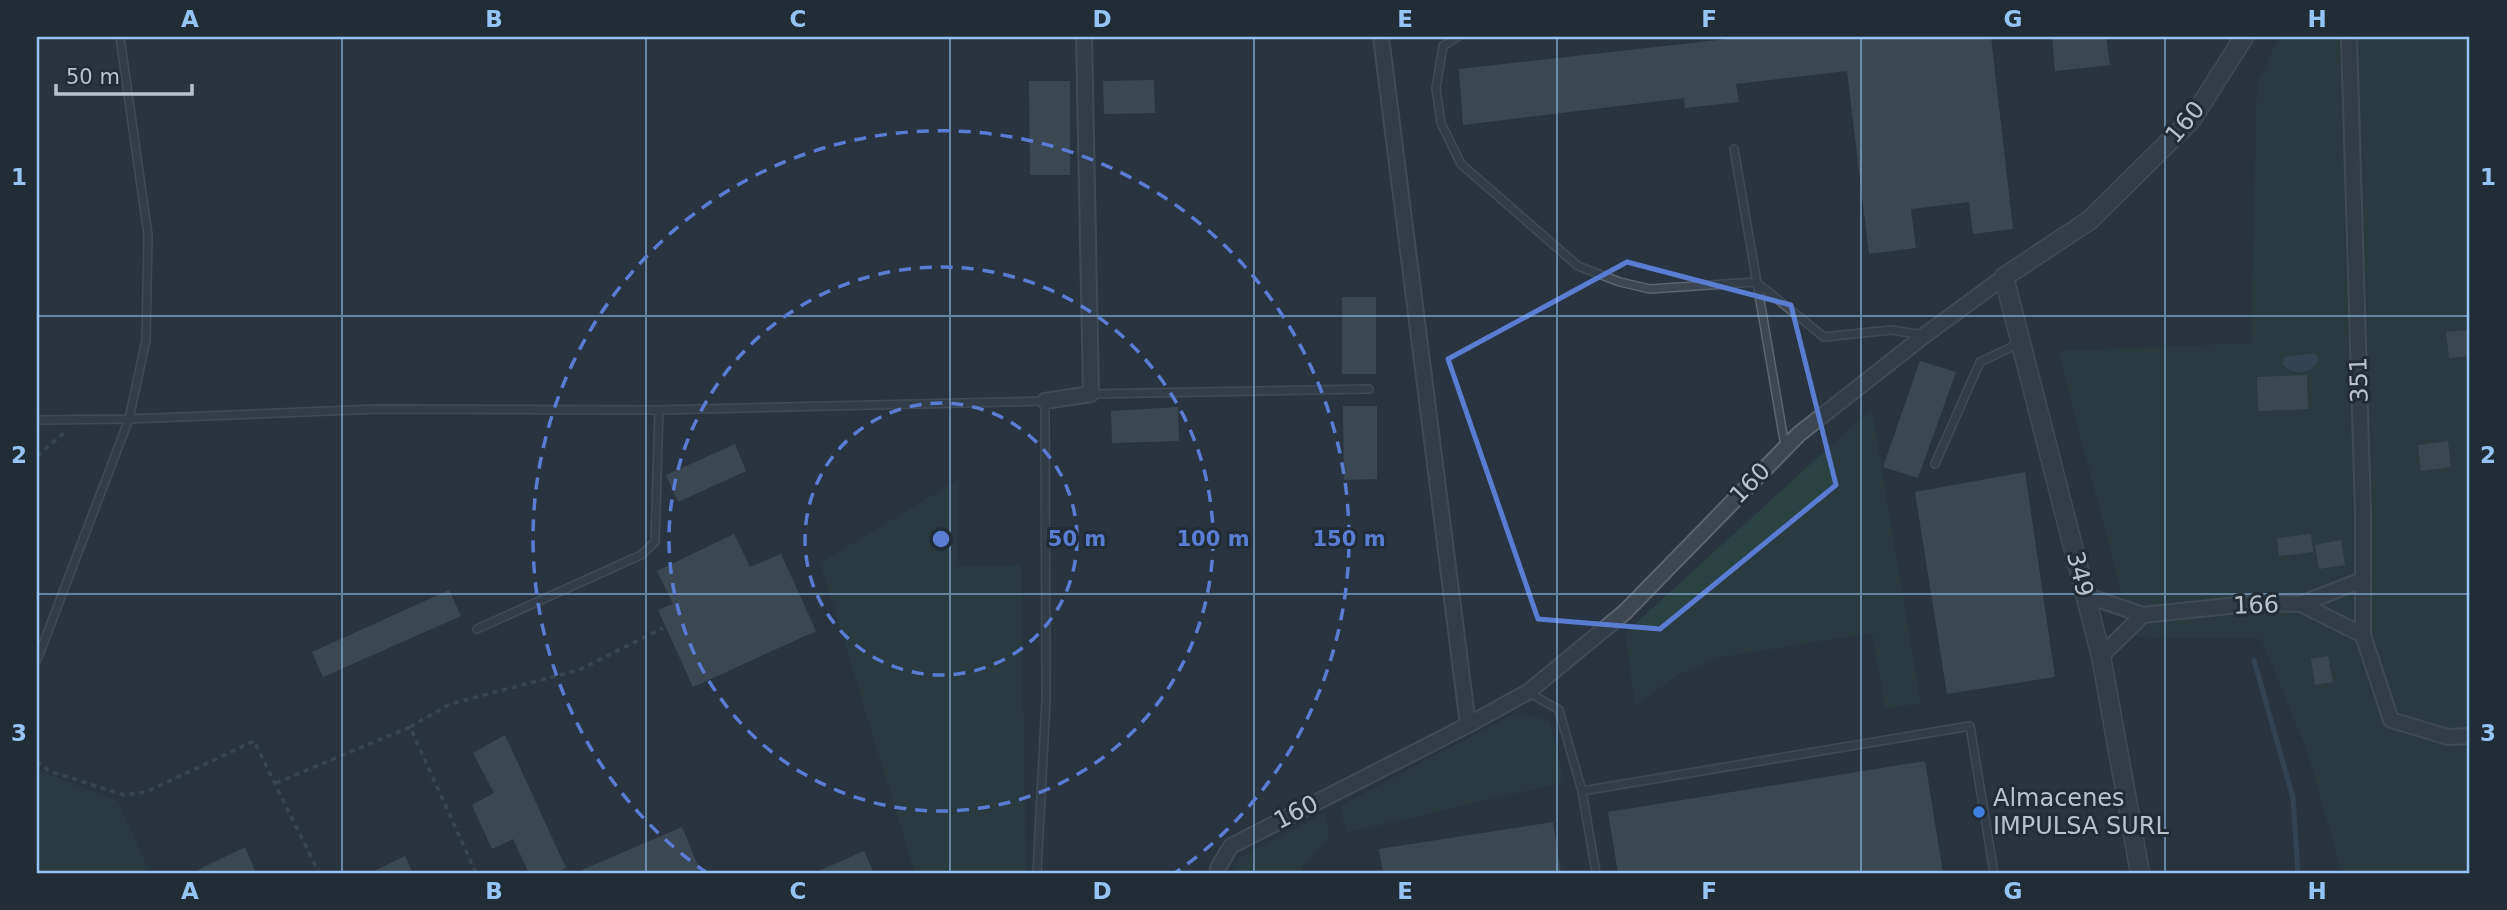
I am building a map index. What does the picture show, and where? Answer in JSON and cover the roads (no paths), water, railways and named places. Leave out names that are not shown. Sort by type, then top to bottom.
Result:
[{"type":"street","points":[[1045,401],[1091,394],[1084,37]]},
{"type":"street","points":[[1381,37],[1468,725]]},
{"type":"street","name":"160","points":[[1218,873],[1218,868],[1231,846],[1528,692],[1625,612],[1785,447],[1925,335],[2004,277],[2090,220],[2192,118],[2244,37]]},
{"type":"street","name":"351","points":[[2349,37],[2363,514],[2363,635],[2391,720],[2448,737],[2470,736]]},
{"type":"street","name":"349","points":[[2004,277],[2101,656],[2140,873]]},
{"type":"street","points":[[2301,604],[2362,580]]},
{"type":"street","name":"166","points":[[2085,595],[2143,615],[2256,603],[2301,604],[2363,635]]},
{"type":"street","points":[[2101,656],[2143,615]]},
{"type":"lane","points":[[37,660],[129,419],[146,340],[148,235],[120,37]]},
{"type":"lane","points":[[1457,37],[1443,46],[1436,88],[1441,123],[1461,164],[1578,266],[1620,282],[1650,289],[1756,282],[1824,337],[1891,330],[1925,335]]},
{"type":"lane","points":[[1734,149],[1785,447]]},
{"type":"lane","points":[[1935,464],[1980,362],[2021,343]]},
{"type":"lane","points":[[1091,394],[1368,389]]},
{"type":"lane","points":[[37,420],[379,409],[659,410],[1045,401],[1046,700],[1037,873]]},
{"type":"lane","points":[[477,629],[641,555],[656,542],[659,410]]},
{"type":"lane","points":[[1528,692],[1559,710],[1582,791],[1596,873]]},
{"type":"lane","points":[[1582,791],[1970,726],[1994,873]]},
{"type":"water","points":[[2315,353],[2318,362],[2306,371],[2292,371],[2283,365],[2284,357]]},
{"type":"waterway","points":[[2254,660],[2293,798],[2298,873]]},
{"type":"place","name":"Almacenes IMPULSA SURL","points":[[1979,812]]}]
